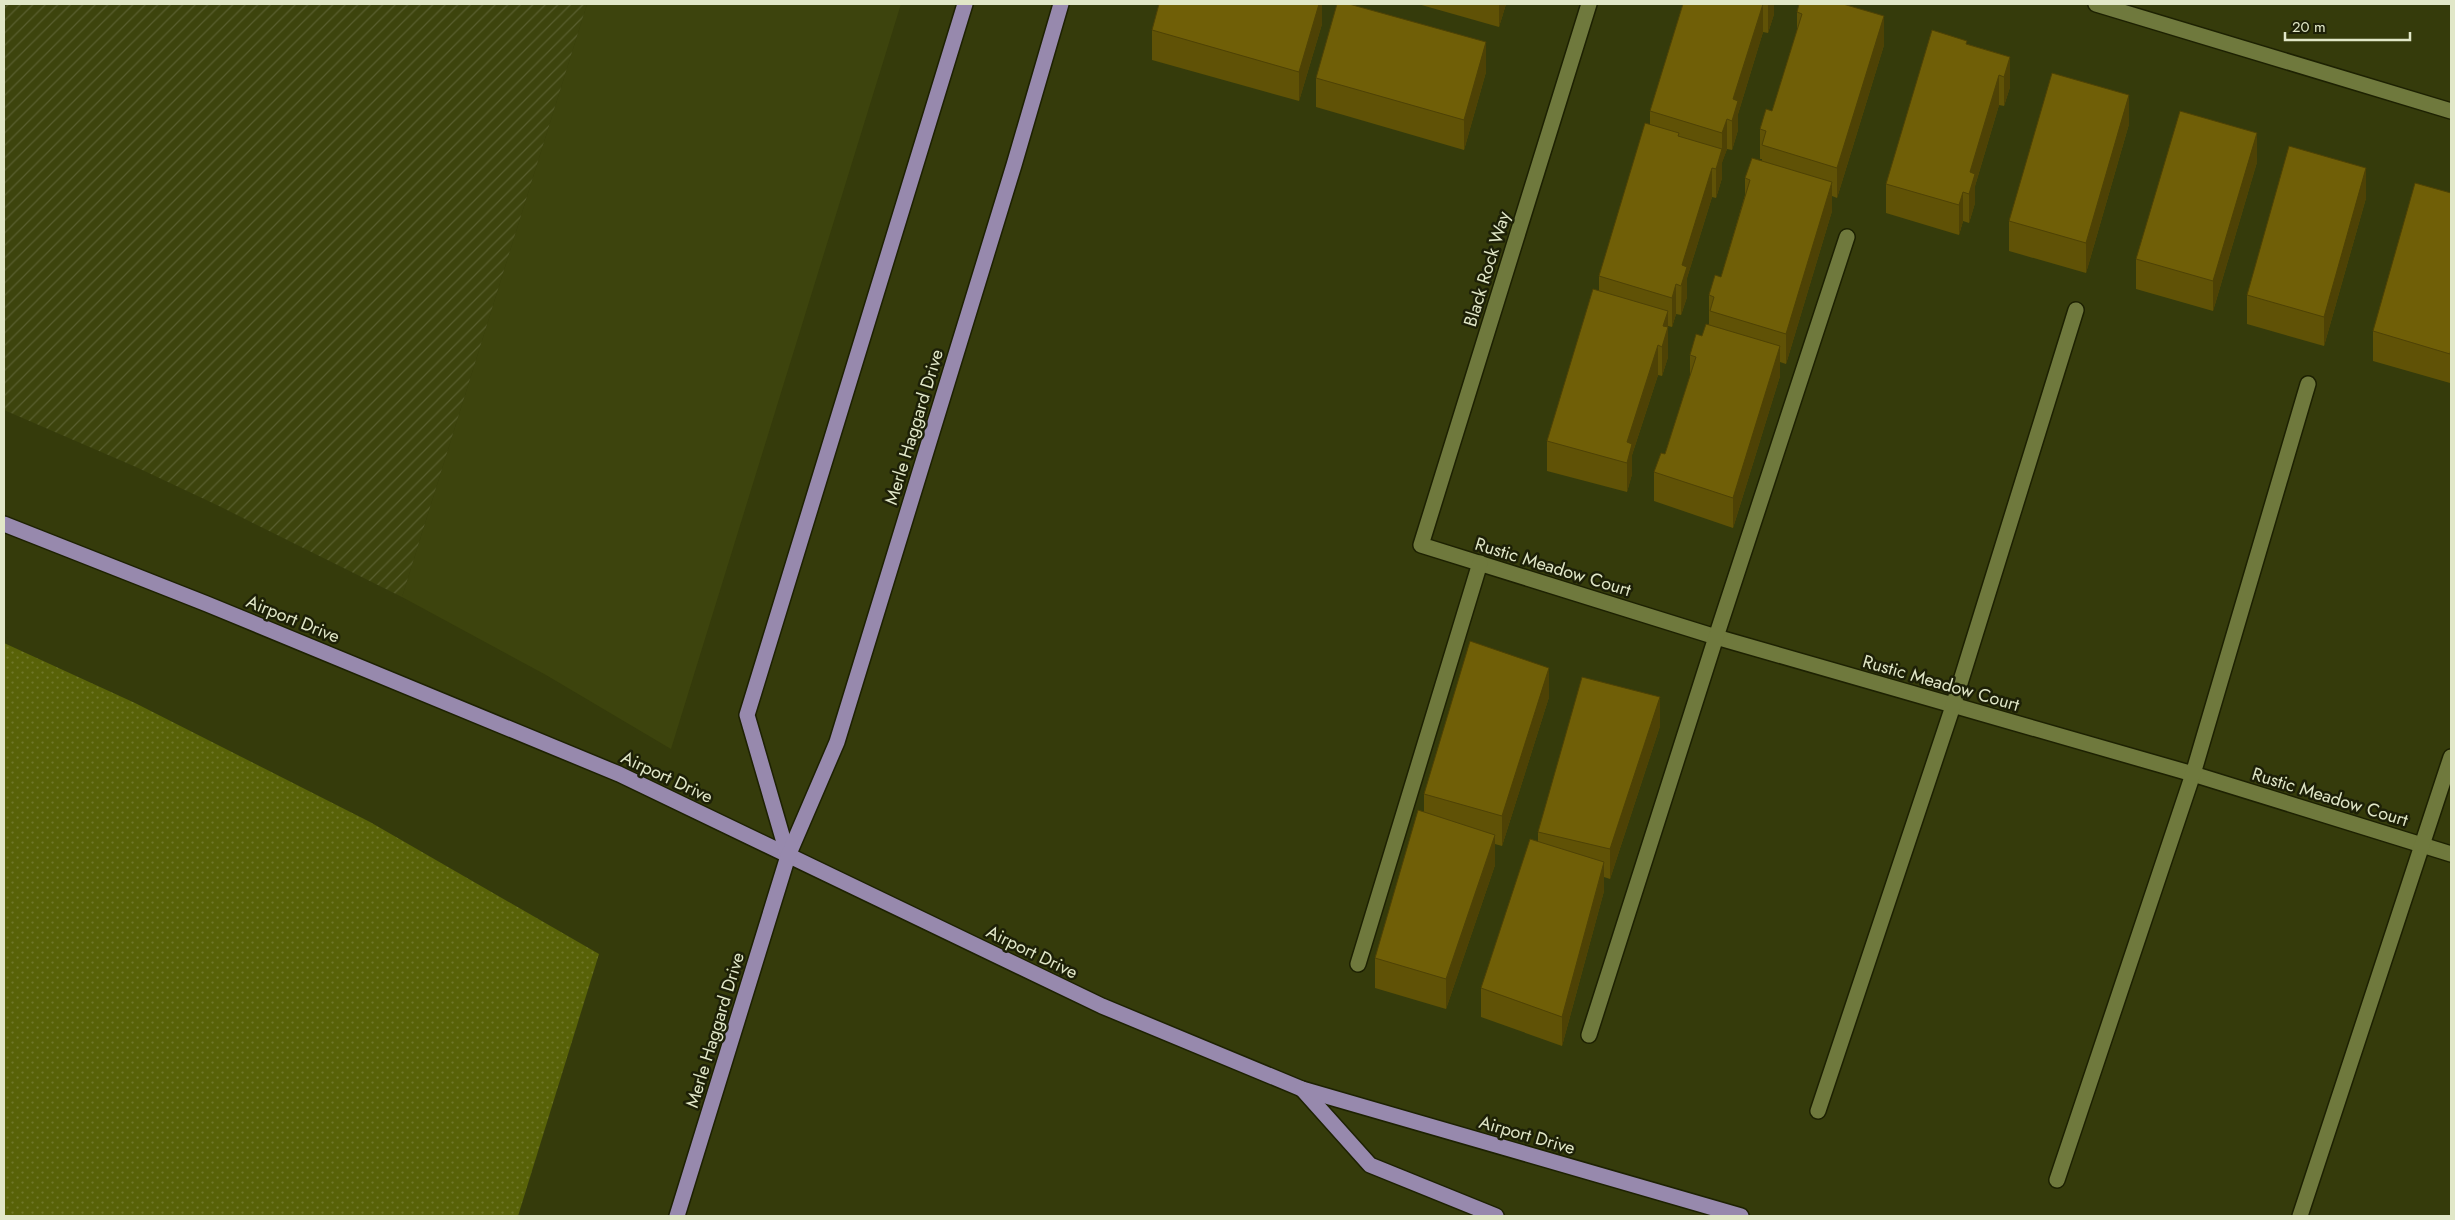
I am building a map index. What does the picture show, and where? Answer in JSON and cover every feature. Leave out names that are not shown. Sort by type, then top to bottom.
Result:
[{"type":"main road","points":[[788,856],[747,714],[965,4]]},
{"type":"main road","name":"Merle Haggard Drive","points":[[677,1216],[788,856],[837,742],[1011,175],[1061,4]]},
{"type":"main road","name":"Airport Drive","points":[[4,524],[207,604],[610,770],[1102,1006],[1302,1089],[1741,1216]]},
{"type":"main road","name":"Airport Drive","points":[[1302,1089],[1370,1165],[1496,1216]]},
{"type":"street","name":"Black Rock Way","points":[[1421,546],[1589,4]]},
{"type":"street","points":[[2096,4],[2451,111]]},
{"type":"street","points":[[1589,1035],[1716,637],[1848,238]]},
{"type":"street","points":[[1818,1112],[1953,706],[2076,310]]},
{"type":"street","points":[[2057,1180],[2193,774],[2308,384]]},
{"type":"street","name":"Rustic Meadow Court","points":[[1421,546],[1716,637],[2193,774],[2451,854]]},
{"type":"street","points":[[1358,964],[1480,563]]},
{"type":"street","points":[[2300,1216],[2451,757]]},
{"type":"shaded area","points":[[4,4],[587,4],[402,597],[136,467],[4,410]]},
{"type":"shaded area","points":[[587,4],[901,4],[671,749],[546,675],[402,597]]},
{"type":"shaded area","points":[[4,643],[135,703],[370,822],[599,954],[518,1216],[4,1216]]},
{"type":"building","points":[[1159,4],[1319,4],[1299,72],[1152,30]]},
{"type":"building","points":[[1337,4],[1349,4],[1486,42],[1464,120],[1316,78]]},
{"type":"building","points":[[1683,4],[1763,4],[1733,99],[1738,101],[1732,121],[1727,119],[1722,133],[1650,111]]},
{"type":"building","points":[[1799,4],[1843,4],[1884,16],[1837,168],[1762,145],[1766,131],[1760,129],[1766,109],[1772,111],[1802,14],[1797,12]]},
{"type":"building","points":[[1932,30],[1967,41],[1966,44],[2010,57],[2004,77],[1999,75],[1970,172],[1975,174],[1969,194],[1963,192],[1959,205],[1886,184]]},
{"type":"building","points":[[2052,73],[2129,95],[2086,243],[2009,221]]},
{"type":"building","points":[[2180,111],[2257,133],[2213,281],[2136,259]]},
{"type":"building","points":[[1645,123],[1679,133],[1678,136],[1722,149],[1716,169],[1712,168],[1682,265],[1687,267],[1681,286],[1676,284],[1672,298],[1599,276]]},
{"type":"building","points":[[2289,146],[2366,168],[2324,317],[2247,295]]},
{"type":"building","points":[[1752,158],[1832,182],[1786,334],[1710,311],[1714,297],[1709,295],[1715,275],[1721,277],[1750,180],[1745,178]]},
{"type":"building","points":[[2415,183],[2451,193],[2450,354],[2373,331]]},
{"type":"building","points":[[1593,289],[1668,311],[1663,326],[1668,327],[1662,347],[1658,345],[1627,442],[1632,444],[1627,463],[1547,441]]},
{"type":"building","points":[[1706,324],[1780,346],[1733,498],[1654,472],[1661,453],[1665,454],[1696,357],[1690,355],[1696,334],[1702,336]]},
{"type":"building","points":[[1470,641],[1549,668],[1502,816],[1424,794]]},
{"type":"building","points":[[1582,677],[1660,697],[1610,849],[1538,832]]},
{"type":"building","points":[[1418,810],[1495,835],[1446,979],[1375,958]]},
{"type":"building","points":[[1530,839],[1604,862],[1562,1017],[1481,988]]}]
